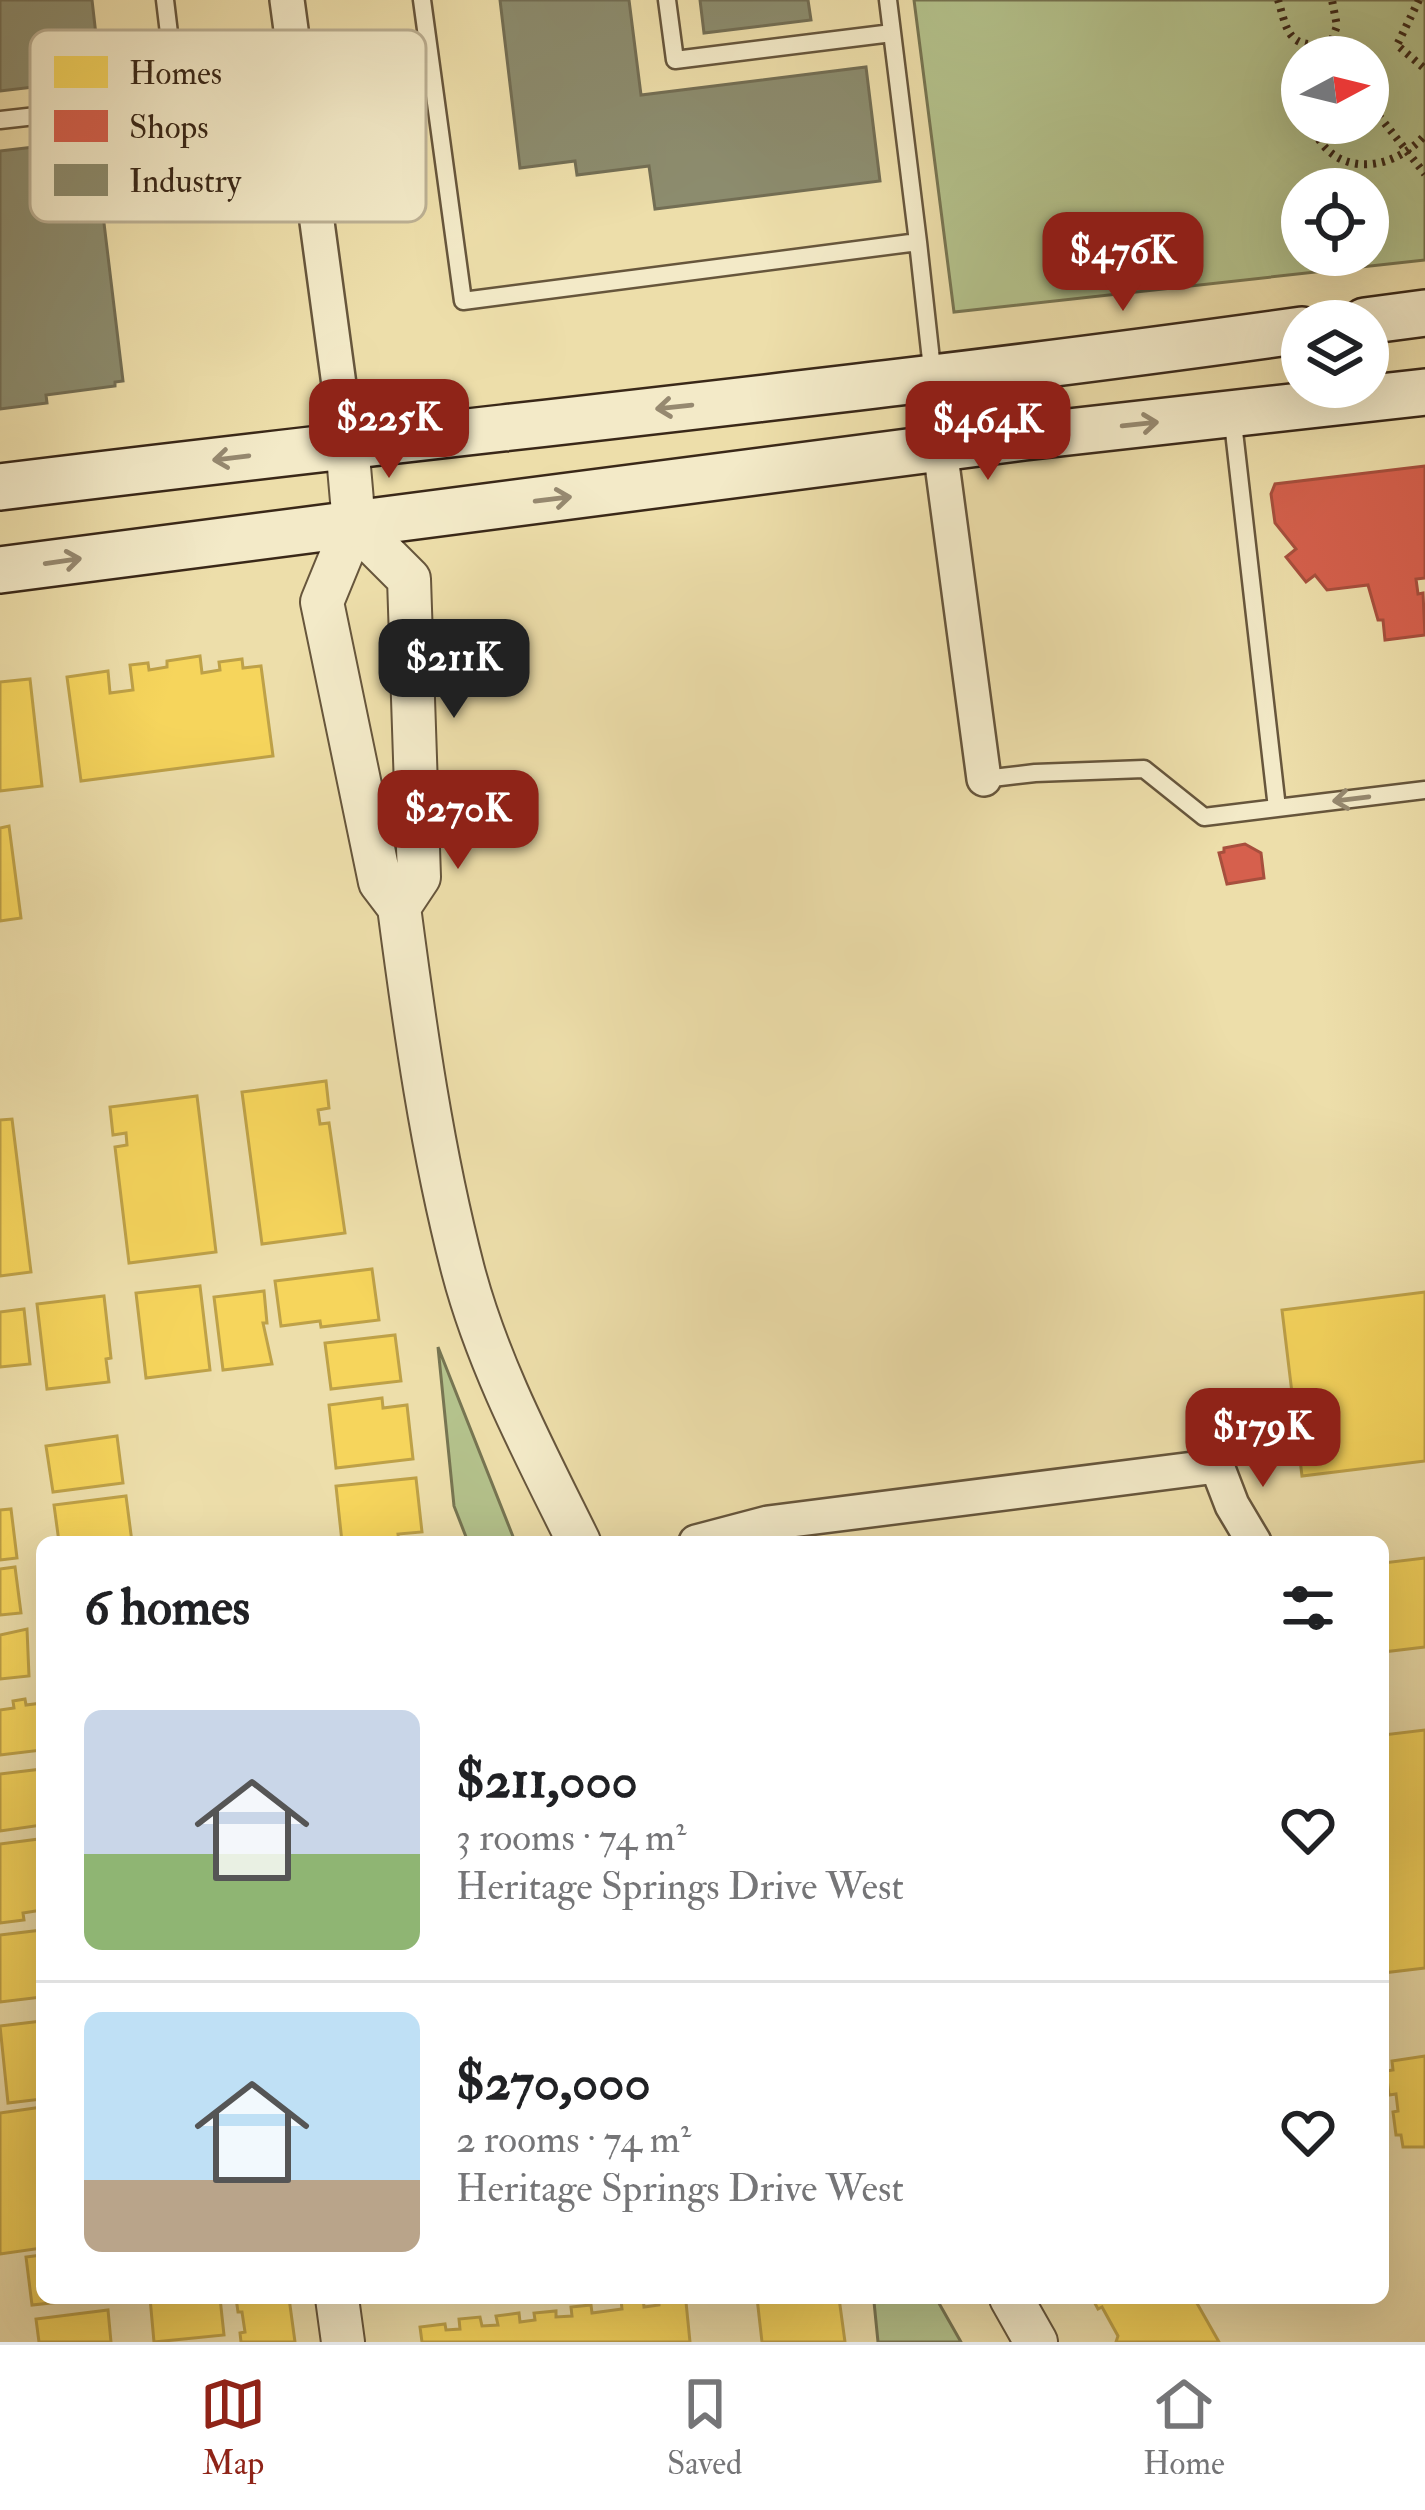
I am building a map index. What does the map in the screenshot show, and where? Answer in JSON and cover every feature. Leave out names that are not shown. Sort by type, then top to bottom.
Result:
[{"type":"main road","points":[[1389,318],[1425,313]]},
{"type":"main road","points":[[0,487],[933,381],[1281,333]]},
{"type":"main road","points":[[0,570],[1425,392]]},
{"type":"street","points":[[287,0],[291,30]]},
{"type":"street","points":[[317,222],[354,524],[322,602],[380,882],[399,907],[431,1125],[464,1274],[511,1402],[576,1536]]},
{"type":"street","points":[[940,449],[984,779]]},
{"type":"street","points":[[354,524],[409,579],[419,877],[399,907]]},
{"type":"street","points":[[355,763],[416,753]]},
{"type":"street","points":[[718,1536],[769,1522],[1217,1466],[1250,1536]]},
{"type":"street","points":[[338,2304],[343,2342]]},
{"type":"street","points":[[1014,2304],[1036,2342]]},
{"type":"lane","points":[[166,0],[169,30]]},
{"type":"lane","points":[[422,0],[463,301],[918,242]]},
{"type":"lane","points":[[667,0],[674,60],[892,33]]},
{"type":"lane","points":[[888,0],[933,381]]},
{"type":"lane","points":[[0,120],[30,117]]},
{"type":"lane","points":[[1232,413],[1277,808]]},
{"type":"lane","points":[[984,779],[1144,769],[1204,817],[1425,790]]},
{"type":"path","points":[[1278,0],[1292,36]]},
{"type":"path","points":[[1332,0],[1334,36]]},
{"type":"path","points":[[1421,1],[1397,45],[1425,69]]},
{"type":"path","points":[[1389,129],[1425,174]]},
{"type":"path","points":[[1325,144],[1336,156],[1358,165],[1383,165],[1410,152],[1425,135]]},
{"type":"green space","points":[[914,0],[1425,0],[1425,260],[1389,264],[1389,168],[1281,168],[1281,276],[954,312]]},
{"type":"green space","points":[[438,1347],[513,1536],[466,1536],[454,1506]]},
{"type":"green space","points":[[874,2304],[939,2304],[961,2342],[878,2342]]},
{"type":"building: Homes","points":[[200,656],[202,673],[220,670],[219,662],[242,659],[243,668],[261,666],[273,756],[81,781],[67,677],[108,671],[110,693],[133,690],[130,665],[148,663],[149,670],[167,667],[167,661]]},
{"type":"building: Homes","points":[[30,679],[42,786],[0,791],[0,682]]},
{"type":"building: Homes","points":[[9,826],[21,918],[0,921],[0,828]]},
{"type":"building: Homes","points":[[326,1081],[329,1108],[318,1110],[320,1124],[329,1123],[345,1233],[262,1244],[242,1092]]},
{"type":"building: Homes","points":[[197,1096],[216,1252],[129,1263],[115,1147],[127,1145],[126,1133],[113,1135],[110,1107]]},
{"type":"building: Homes","points":[[12,1119],[31,1272],[0,1276],[0,1120]]},
{"type":"building: Homes","points":[[372,1269],[379,1320],[281,1326],[275,1281]]},
{"type":"building: Homes","points":[[200,1286],[210,1370],[146,1378],[136,1293]]},
{"type":"building: Homes","points":[[264,1291],[267,1323],[263,1323],[272,1364],[223,1370],[214,1297]]},
{"type":"building: Homes","points":[[1425,1292],[1425,1461],[1302,1476],[1282,1310]]},
{"type":"building: Homes","points":[[104,1296],[109,1382],[47,1389],[37,1304]]},
{"type":"building: Homes","points":[[24,1309],[30,1364],[0,1367],[0,1312]]},
{"type":"building: Homes","points":[[395,1335],[401,1381],[331,1389],[325,1343]]},
{"type":"building: Homes","points":[[382,1398],[383,1408],[407,1405],[413,1459],[336,1468],[329,1405]]},
{"type":"building: Homes","points":[[117,1436],[123,1483],[53,1492],[46,1446]]},
{"type":"building: Homes","points":[[416,1478],[422,1532],[341,1536],[336,1486]]},
{"type":"building: Homes","points":[[126,1496],[131,1536],[58,1536],[54,1505]]},
{"type":"building: Homes","points":[[11,1509],[17,1558],[0,1560],[0,1510]]},
{"type":"building: Homes","points":[[1425,1558],[1425,1647],[1389,1651],[1389,1562]]},
{"type":"building: Homes","points":[[15,1567],[21,1613],[0,1615],[0,1569]]},
{"type":"building: Homes","points":[[27,1629],[29,1676],[0,1679],[0,1635]]},
{"type":"building: Homes","points":[[13,1701],[36,1704],[36,1751],[0,1755],[0,1710],[14,1708]]},
{"type":"building: Homes","points":[[1425,1730],[1425,1968],[1389,1972],[1389,1734]]},
{"type":"building: Homes","points":[[36,1770],[36,1826],[0,1831],[0,1774]]},
{"type":"building: Homes","points":[[36,1839],[36,1911],[23,1913],[24,1920],[0,1923],[0,1844]]},
{"type":"building: Homes","points":[[36,1931],[36,1998],[0,2002],[0,1935]]},
{"type":"building: Homes","points":[[36,2022],[36,2100],[8,2103],[0,2026]]},
{"type":"building: Homes","points":[[1425,2056],[1425,2147],[1403,2147],[1401,2135],[1396,2135],[1396,2094],[1389,2095],[1392,2061]]},
{"type":"building: Homes","points":[[36,2108],[36,2249],[0,2254],[0,2113]]},
{"type":"building: Homes","points":[[36,2256],[36,2304],[41,2304],[32,2305],[26,2257]]},
{"type":"building: Homes","points":[[151,2304],[221,2304],[224,2335],[154,2342]]},
{"type":"building: Homes","points":[[237,2304],[290,2304],[295,2342],[241,2342],[240,2333],[245,2332],[242,2312]]},
{"type":"building: Homes","points":[[621,2304],[686,2304],[690,2342],[422,2342],[420,2327],[445,2324],[446,2330],[460,2329],[459,2319],[480,2317],[482,2326],[498,2325],[496,2316],[519,2313],[520,2322],[535,2320],[534,2313],[556,2311],[556,2317],[572,2316],[571,2307],[591,2305],[592,2313],[622,2309]]},
{"type":"building: Homes","points":[[758,2304],[840,2304],[845,2342],[762,2342]]},
{"type":"building: Homes","points":[[1095,2304],[1197,2304],[1219,2342],[1116,2342],[1118,2336],[1102,2307]]},
{"type":"building: Homes","points":[[108,2310],[111,2342],[39,2342],[36,2319]]},
{"type":"building: Shops","points":[[1425,466],[1425,578],[1416,579],[1418,594],[1423,593],[1425,635],[1385,640],[1383,620],[1378,620],[1368,585],[1327,590],[1315,575],[1306,582],[1286,557],[1296,549],[1275,523],[1271,494],[1275,484]]},
{"type":"building: Shops","points":[[1245,844],[1261,853],[1264,878],[1227,884],[1219,853]]},
{"type":"building: Industry","points":[[0,0],[92,0],[95,30],[30,30],[30,87],[0,91]]},
{"type":"building: Industry","points":[[500,0],[629,0],[641,95],[866,67],[880,181],[655,209],[649,166],[577,175],[575,161],[520,168]]},
{"type":"building: Industry","points":[[700,0],[808,0],[811,20],[704,33]]},
{"type":"building: Industry","points":[[30,147],[30,222],[104,222],[123,381],[115,386],[46,395],[47,403],[0,409],[0,151]]}]
